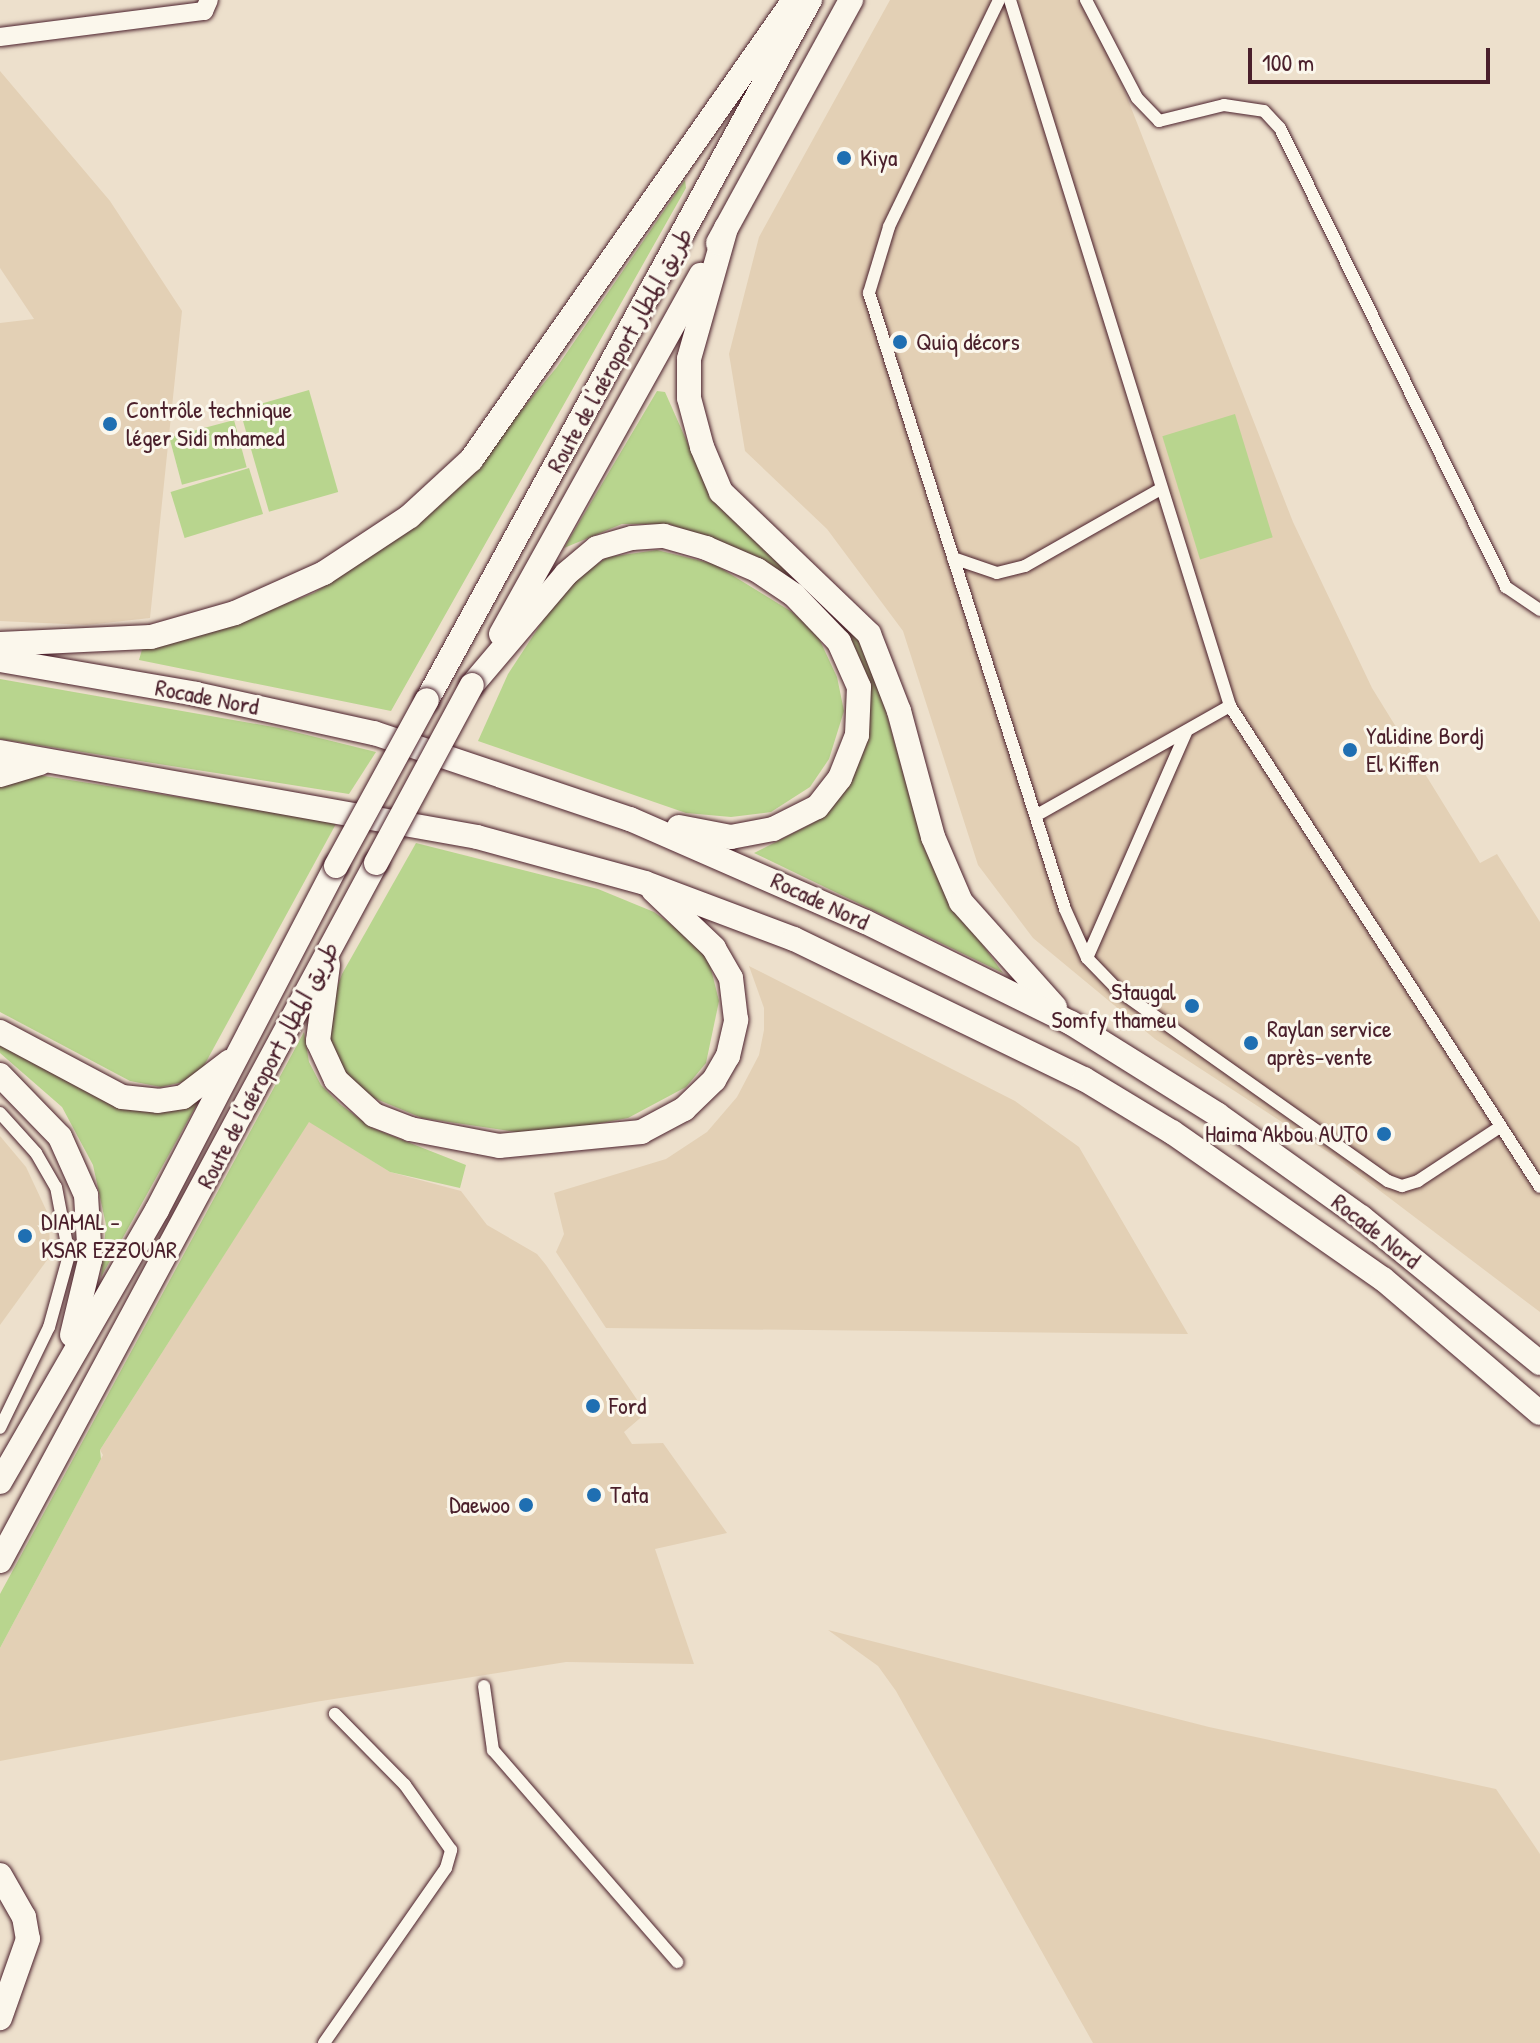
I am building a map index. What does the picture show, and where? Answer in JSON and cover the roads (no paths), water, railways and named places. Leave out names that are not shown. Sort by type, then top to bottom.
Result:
[{"type":"highway","points":[[0,644],[151,637],[235,613],[324,573],[410,516],[480,448],[794,0]]},
{"type":"highway","name":"Route de l'aéroport طريق المطار","points":[[0,1482],[157,1210],[336,866],[810,0]]},
{"type":"highway","name":"Route de l'aéroport طريق المطار","points":[[0,1561],[472,685],[851,0]]},
{"type":"highway","points":[[726,228],[689,359],[689,398],[721,492],[869,634],[899,711],[933,837],[961,902],[1005,956],[1071,1023]]},
{"type":"highway","points":[[472,685],[566,574],[597,548],[632,538],[664,536],[706,548],[757,570],[794,595],[839,642],[859,687],[857,735],[840,778],[817,807],[759,832],[731,837],[630,819]]},
{"type":"highway","name":"Rocade Nord","points":[[0,660],[196,694],[374,733],[630,819],[866,922],[1071,1023],[1218,1115],[1361,1217],[1540,1363]]},
{"type":"highway","name":"Rocade Nord","points":[[0,752],[477,837],[645,883],[808,945],[1084,1079],[1259,1189],[1383,1279],[1540,1413]]},
{"type":"highway","points":[[0,775],[55,760]]},
{"type":"highway","points":[[330,947],[318,1041],[336,1080],[374,1115],[410,1129],[499,1146],[641,1132],[684,1109],[714,1080],[728,1056],[736,1020],[731,978],[714,948],[645,883]]},
{"type":"highway","points":[[0,1032],[122,1097],[158,1101],[183,1097],[218,1075],[246,1041]]},
{"type":"highway","points":[[0,1075],[60,1137],[90,1216],[82,1307],[32,1425]]},
{"type":"highway","points":[[0,1875],[24,1917],[28,1939],[0,2018]]},
{"type":"street","points":[[0,37],[204,11],[209,0]]},
{"type":"street","points":[[999,0],[889,227],[869,293],[1065,909],[1087,958],[1118,990],[1388,1181],[1402,1186],[1418,1181],[1500,1127]]},
{"type":"street","points":[[1010,0],[1159,490],[1230,706],[1540,1187]]},
{"type":"street","points":[[1086,0],[1137,98],[1159,121],[1224,105],[1264,111],[1280,128],[1506,587],[1540,610]]},
{"type":"street","points":[[953,558],[997,573],[1025,566],[1159,490]]},
{"type":"street","points":[[1037,815],[1230,706]]},
{"type":"street","points":[[1087,958],[1186,733]]},
{"type":"street","points":[[0,1113],[36,1153],[56,1187],[69,1255],[49,1327],[0,1428]]},
{"type":"street","points":[[484,1686],[493,1750],[677,1962]]},
{"type":"street","points":[[324,2043],[446,1868],[451,1850],[405,1785],[335,1714]]},
{"type":"place","name":"Kiya","points":[[844,158]]},
{"type":"place","name":"Quiq décors","points":[[900,342]]},
{"type":"place","name":"Contrôle technique léger Sidi mhamed","points":[[110,424]]},
{"type":"place","name":"Yalidine Bordj El Kiffen","points":[[1350,750]]},
{"type":"place","name":"Staugal Somfy thameu","points":[[1192,1006]]},
{"type":"place","name":"Raylan service après-vente","points":[[1251,1043]]},
{"type":"place","name":"Haima Akbou AUTO","points":[[1384,1134]]},
{"type":"place","name":"DIAMAL - KSAR EZZOUAR","points":[[25,1236]]},
{"type":"place","name":"Ford","points":[[593,1406]]},
{"type":"place","name":"Tata","points":[[594,1495]]},
{"type":"place","name":"Daewoo","points":[[526,1505]]}]
